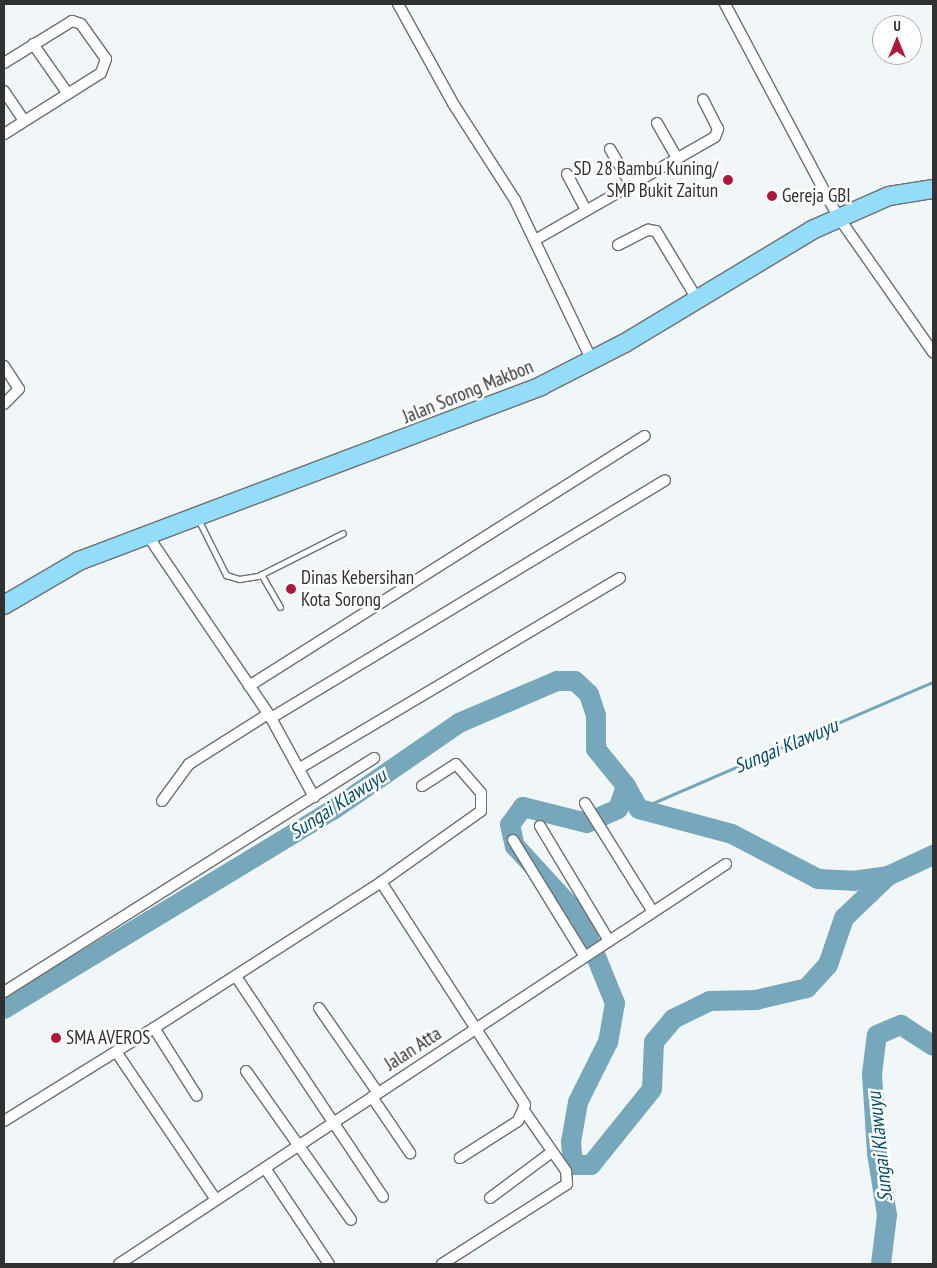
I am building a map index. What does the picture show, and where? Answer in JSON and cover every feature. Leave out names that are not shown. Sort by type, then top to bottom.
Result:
[{"type":"highway","name":"Jalan Sorong Makbon","points":[[4,605],[79,562],[413,437],[592,361],[839,218],[889,196],[933,189]]},
{"type":"street","points":[[400,4],[535,240],[592,361]]},
{"type":"street","points":[[725,4],[839,218],[933,352]]},
{"type":"street","points":[[4,63],[66,22],[77,21],[103,52],[106,59],[101,74],[4,134]]},
{"type":"street","points":[[33,44],[68,94]]},
{"type":"street","points":[[4,91],[24,121]]},
{"type":"street","points":[[535,240],[717,134],[702,100]]},
{"type":"street","points":[[657,124],[677,158]]},
{"type":"street","points":[[610,149],[631,185]]},
{"type":"street","points":[[567,174],[586,210]]},
{"type":"street","points":[[618,245],[648,230],[656,231],[697,299]]},
{"type":"street","points":[[4,366],[19,388],[4,404]]},
{"type":"street","points":[[249,686],[645,436]]},
{"type":"street","points":[[162,801],[189,764],[665,480]]},
{"type":"street","points":[[148,536],[270,716],[300,768],[314,797]]},
{"type":"street","points":[[300,768],[620,578]]},
{"type":"street","points":[[4,992],[374,758]]},
{"type":"street","points":[[4,1121],[236,978],[380,882],[481,811],[481,793],[456,764],[422,786]]},
{"type":"street","points":[[585,803],[653,912]]},
{"type":"street","points":[[540,826],[609,941]]},
{"type":"street","points":[[513,840],[585,957]]},
{"type":"street","name":"Jalan Atta","points":[[119,1264],[726,864]]},
{"type":"street","points":[[380,882],[474,1030],[519,1094],[525,1112],[566,1171],[567,1184],[442,1264]]},
{"type":"street","points":[[236,978],[383,1197]]},
{"type":"street","points":[[319,1008],[410,1153]]},
{"type":"street","points":[[154,1028],[197,1096]]},
{"type":"street","points":[[116,1053],[216,1200]]},
{"type":"street","points":[[246,1071],[351,1220]]},
{"type":"street","points":[[460,1158],[525,1112]]},
{"type":"street","points":[[490,1198],[552,1152]]},
{"type":"street","points":[[265,1168],[330,1264]]},
{"type":"lane","points":[[198,519],[226,575],[239,579],[261,574],[343,532]]},
{"type":"lane","points":[[261,574],[280,607]]},
{"type":"waterway","name":"Sungai Klawuyu","points":[[4,1009],[333,810],[459,723],[557,681],[575,681],[589,694],[596,715],[596,749],[626,786],[618,809],[587,823],[523,807],[510,825],[515,846],[580,917],[615,1003],[608,1042],[578,1102],[571,1142],[573,1165],[591,1165],[652,1089],[654,1042],[673,1019],[710,1001],[756,1000],[807,988],[828,965],[844,918],[888,876],[933,855]]},
{"type":"waterway","name":"Sungai Klawuyu","points":[[639,809],[933,682]]},
{"type":"waterway","name":"Sungai Klawuyu","points":[[626,786],[639,809],[732,834],[818,879],[853,881],[888,876]]},
{"type":"waterway","name":"Sungai Klawuyu","points":[[881,1264],[887,1215],[877,1153],[872,1074],[877,1035],[901,1025],[933,1046]]},
{"type":"place","name":"SD 28 Bambu Kuning/ SMP Bukit Zaitun","points":[[728,180]]},
{"type":"place","name":"Gereja GBI","points":[[772,196]]},
{"type":"place","name":"Dinas Kebersihan Kota Sorong","points":[[291,589]]},
{"type":"place","name":"SMA AVEROS","points":[[56,1038]]}]
